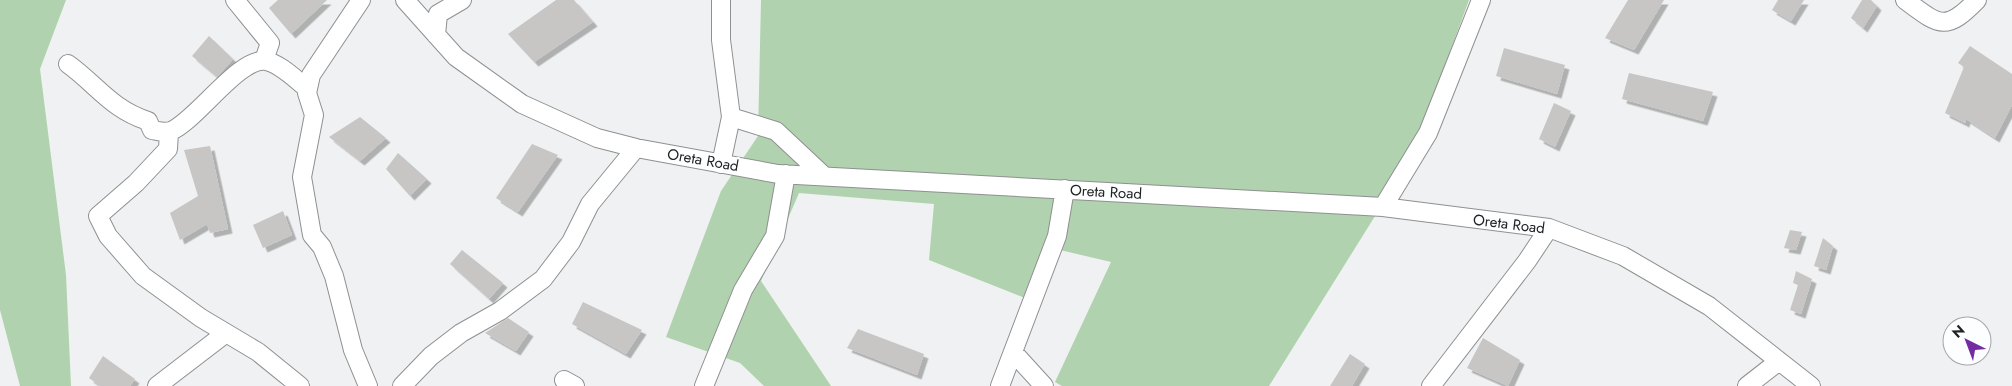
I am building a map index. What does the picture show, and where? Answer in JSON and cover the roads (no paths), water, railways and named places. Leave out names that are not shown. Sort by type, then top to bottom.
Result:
[{"type":"street","points":[[235,0],[270,44],[264,60]]},
{"type":"street","points":[[361,0],[311,75],[308,89],[314,115],[302,177],[312,235],[322,247],[334,276],[353,350],[368,386]]},
{"type":"street","name":"Oreta Road","points":[[405,0],[456,56],[522,104],[597,138],[636,148],[786,174],[1383,207],[1549,228],[1623,256],[1709,306],[1811,386]]},
{"type":"street","points":[[436,34],[438,14],[462,0]]},
{"type":"street","points":[[721,0],[721,40],[731,117],[722,164]]},
{"type":"street","points":[[1905,0],[1929,18],[1938,22],[1948,22],[1965,13],[1978,0]]},
{"type":"street","points":[[1383,207],[1428,133],[1475,2]]},
{"type":"street","points":[[68,64],[82,74],[103,96],[124,110],[148,121],[152,130],[169,132],[181,126],[233,77],[264,60],[275,64],[308,89]]},
{"type":"street","points":[[731,117],[776,131],[824,176]]},
{"type":"street","points":[[169,132],[168,149],[136,183],[98,216],[108,236],[143,276],[201,318],[258,352],[300,386]]},
{"type":"street","points":[[402,386],[431,356],[461,333],[500,311],[543,279],[571,242],[590,204],[636,148]]},
{"type":"street","points":[[704,386],[743,290],[775,236],[786,174]]},
{"type":"street","points":[[1000,386],[1057,236],[1065,189]]},
{"type":"street","points":[[1431,386],[1527,261],[1549,228]]},
{"type":"street","points":[[157,386],[226,333]]},
{"type":"street","points":[[1013,352],[1044,386]]},
{"type":"street","points":[[1747,386],[1779,361]]}]
